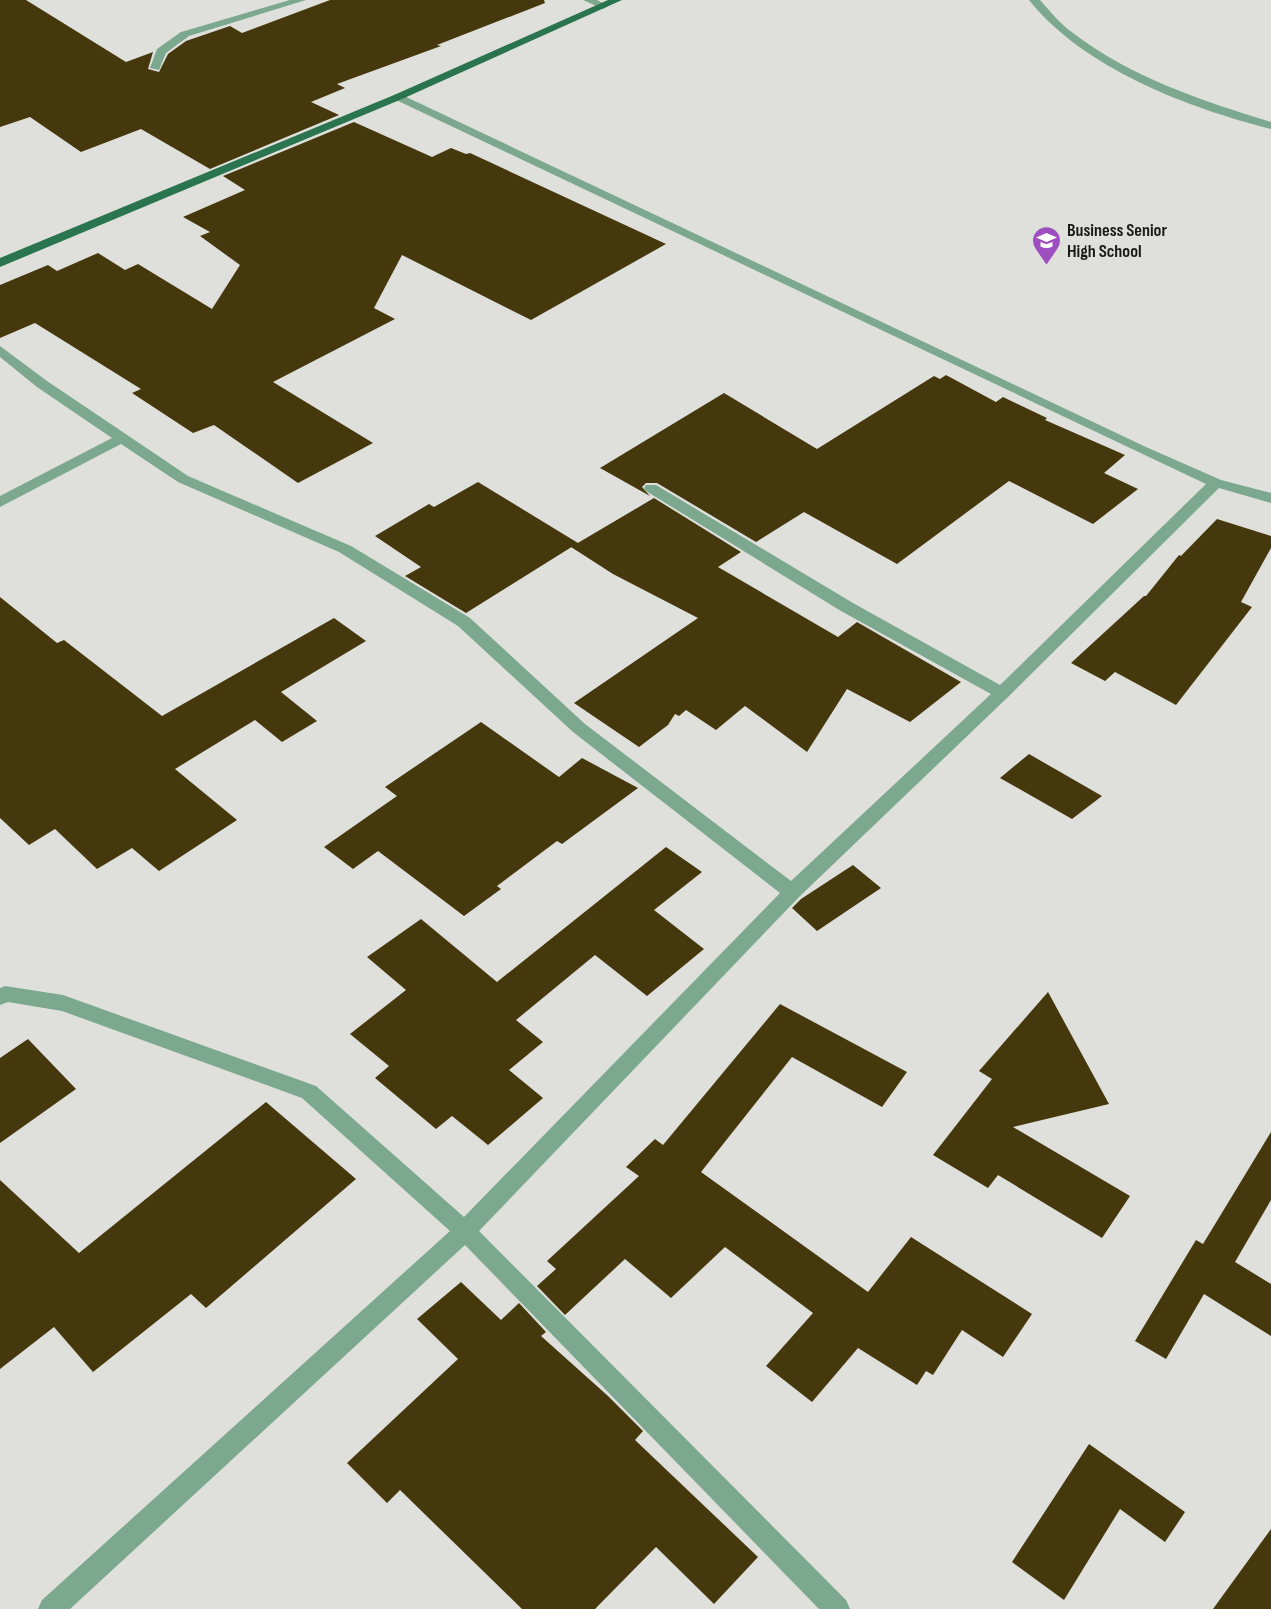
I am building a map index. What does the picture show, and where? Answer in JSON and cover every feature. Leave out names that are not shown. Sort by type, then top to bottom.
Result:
[{"type":"main road","points":[[0,262],[398,97],[617,0]]},
{"type":"street","points":[[155,68],[161,51],[186,34],[301,0]]},
{"type":"street","points":[[588,0],[603,6]]},
{"type":"street","points":[[1034,0],[1068,34],[1140,78],[1222,111],[1271,126]]},
{"type":"street","points":[[398,97],[1216,483],[1271,498]]},
{"type":"street","points":[[0,350],[42,384],[183,479],[345,549],[464,622],[579,728],[792,892]]},
{"type":"street","points":[[0,502],[122,438]]},
{"type":"street","points":[[51,1609],[465,1231],[792,892],[1002,693],[1216,483]]},
{"type":"street","points":[[651,488],[847,607],[1002,693]]},
{"type":"street","points":[[0,997],[5,994],[63,1003],[309,1092],[465,1231],[837,1609]]},
{"type":"building","points":[[0,0],[26,0],[126,62],[153,52],[148,69],[159,72],[168,54],[186,41],[230,26],[242,33],[330,0],[544,0],[545,3],[437,45],[441,46],[337,84],[345,88],[311,102],[339,115],[210,169],[141,129],[81,152],[30,117],[0,127]]},
{"type":"building","points":[[354,122],[432,157],[451,148],[466,154],[470,153],[666,244],[531,320],[402,255],[374,308],[395,319],[273,382],[373,443],[298,483],[214,425],[193,433],[132,393],[141,389],[35,323],[0,338],[0,285],[48,265],[57,271],[98,253],[125,270],[138,264],[212,309],[240,265],[200,236],[210,232],[183,217],[245,190],[223,176]]},
{"type":"building","points":[[946,375],[996,402],[1003,397],[1047,418],[1045,420],[1125,455],[1104,473],[1138,489],[1093,524],[1009,481],[897,564],[804,512],[756,542],[657,483],[646,483],[642,487],[650,496],[600,468],[724,393],[817,449],[934,376],[940,379]]},
{"type":"building","points":[[478,482],[578,543],[466,613],[405,576],[421,567],[375,536],[429,504],[434,507]]},
{"type":"building","points":[[654,498],[741,552],[718,567],[838,637],[857,622],[961,682],[910,722],[847,689],[807,752],[745,706],[716,730],[686,710],[679,716],[675,714],[668,725],[639,747],[574,703],[698,618],[613,574],[571,547]]},
{"type":"building","points":[[1217,519],[1271,536],[1271,548],[1241,602],[1252,607],[1176,705],[1115,672],[1105,681],[1071,663],[1146,596],[1179,555],[1181,556]]},
{"type":"building","points":[[0,597],[57,643],[64,640],[162,716],[334,618],[366,641],[281,692],[317,721],[282,742],[255,720],[175,769],[237,820],[159,871],[132,848],[97,869],[55,829],[29,845],[0,818]]},
{"type":"building","points":[[481,722],[559,777],[582,758],[638,788],[562,844],[557,841],[497,886],[501,889],[464,916],[378,851],[353,869],[324,847],[397,796],[385,787]]},
{"type":"building","points":[[1029,754],[1102,796],[1072,819],[1000,778]]},
{"type":"building","points":[[666,847],[702,872],[654,910],[704,949],[647,996],[595,955],[516,1020],[543,1042],[509,1070],[543,1098],[488,1145],[452,1116],[436,1129],[375,1078],[389,1066],[350,1034],[406,990],[367,957],[421,919],[497,982]]},
{"type":"building","points":[[853,865],[881,888],[817,931],[792,908],[801,899]]},
{"type":"building","points":[[1048,992],[1109,1104],[1013,1127],[1130,1196],[1102,1238],[998,1175],[988,1188],[933,1155],[992,1079],[979,1071]]},
{"type":"building","points":[[780,1004],[907,1072],[882,1107],[792,1057],[701,1172],[868,1292],[911,1237],[1032,1314],[1003,1357],[962,1330],[933,1375],[926,1371],[917,1385],[858,1348],[812,1402],[766,1366],[813,1313],[725,1247],[671,1298],[625,1259],[565,1315],[537,1286],[556,1269],[547,1261],[639,1176],[626,1167],[655,1139],[663,1145]]},
{"type":"building","points":[[28,1039],[76,1089],[0,1143],[0,1058]]},
{"type":"building","points":[[266,1102],[356,1179],[206,1308],[191,1294],[93,1372],[54,1327],[0,1369],[0,1180],[79,1253]]},
{"type":"building","points":[[1271,1132],[1271,1200],[1235,1262],[1271,1284],[1271,1336],[1204,1294],[1166,1359],[1135,1341],[1196,1240],[1203,1244]]},
{"type":"building","points":[[461,1282],[501,1320],[519,1303],[546,1332],[541,1336],[643,1431],[635,1440],[758,1557],[714,1604],[656,1547],[595,1609],[522,1609],[400,1490],[387,1503],[347,1463],[458,1359],[417,1319]]},
{"type":"building","points":[[1089,1444],[1185,1512],[1165,1542],[1120,1509],[1064,1600],[1012,1562]]},
{"type":"building","points":[[1271,1529],[1271,1609],[1213,1609]]},
{"type":"place","name":"Business Senior High School","points":[[1046,266]]}]
